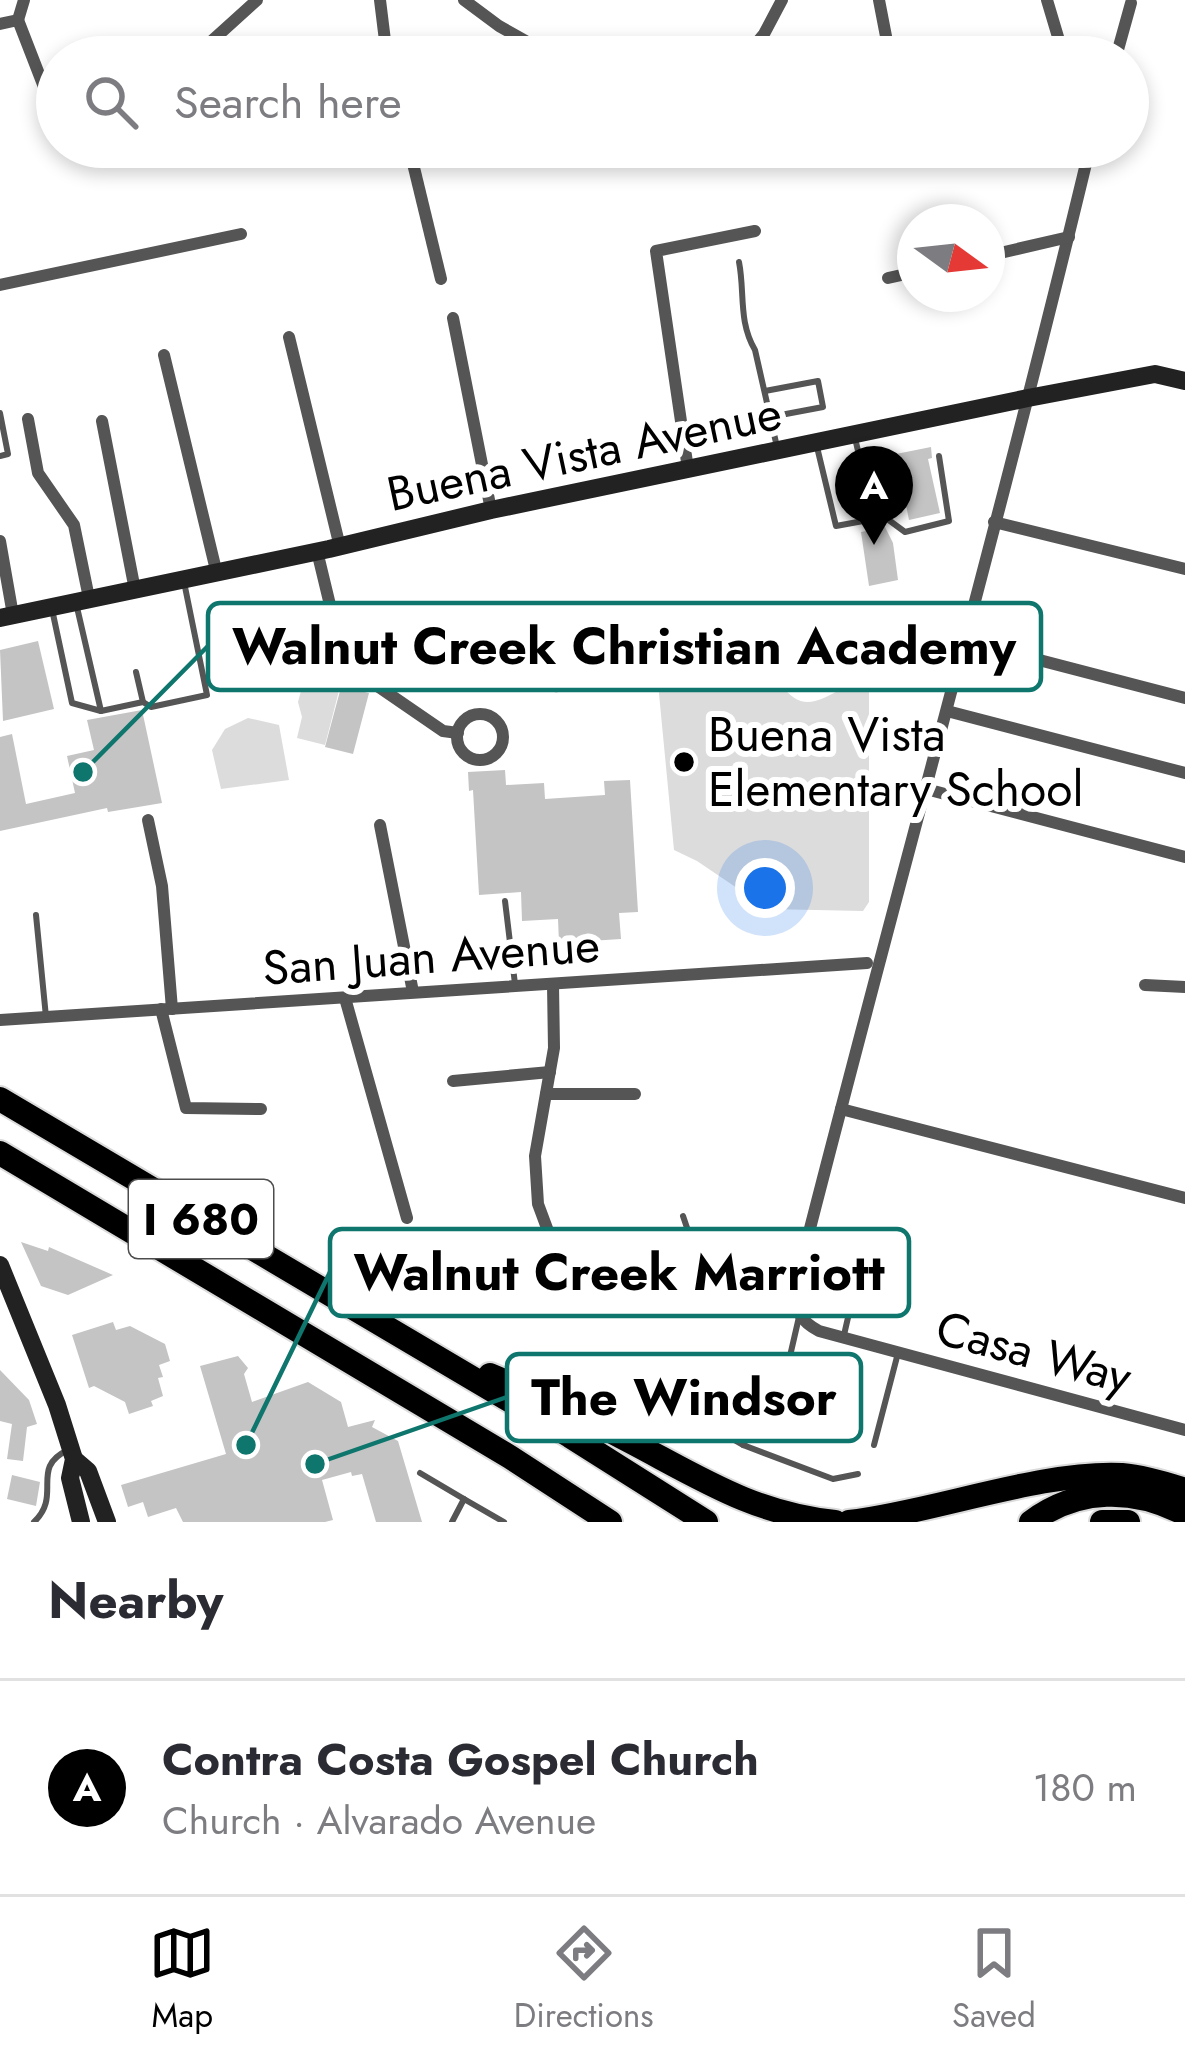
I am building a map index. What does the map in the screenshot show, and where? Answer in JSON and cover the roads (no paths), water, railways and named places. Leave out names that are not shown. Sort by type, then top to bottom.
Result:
[{"type":"highway","name":"I 680","points":[[1,1100],[570,1436],[706,1522]]},
{"type":"highway","name":"I 680","points":[[0,1153],[510,1457],[610,1522]]},
{"type":"highway","points":[[399,1337],[558,1403],[746,1504],[799,1519],[835,1522]]},
{"type":"highway","points":[[510,1457],[581,1522]]},
{"type":"highway","points":[[849,1522],[1082,1477],[1120,1475],[1185,1490]]},
{"type":"highway","points":[[1031,1522],[1078,1498],[1110,1493],[1138,1496],[1185,1514]]},
{"type":"highway","points":[[1102,1522],[1128,1522]]},
{"type":"street","points":[[24,0],[18,20],[36,66]]},
{"type":"street","points":[[217,36],[257,0]]},
{"type":"street","points":[[380,0],[384,36]]},
{"type":"street","points":[[464,0],[517,36]]},
{"type":"street","points":[[762,36],[782,0]]},
{"type":"street","points":[[879,0],[886,36]]},
{"type":"street","points":[[1047,0],[1058,36]]},
{"type":"street","points":[[1122,36],[1131,4]]},
{"type":"street","points":[[0,23],[18,20]]},
{"type":"street","points":[[414,168],[441,279]]},
{"type":"street","points":[[800,1317],[794,1291],[1085,168]]},
{"type":"street","points":[[688,469],[656,251],[755,231]]},
{"type":"street","points":[[0,285],[241,234]]},
{"type":"street","points":[[1005,252],[1069,237]]},
{"type":"street","points":[[888,278],[897,276]]},
{"type":"street","points":[[453,318],[491,510]]},
{"type":"street","points":[[289,337],[340,547]]},
{"type":"street","points":[[164,355],[216,570]]},
{"type":"street","name":"Buena Vista Avenue","points":[[7,617],[1028,398],[1155,374],[1185,382]]},
{"type":"street","points":[[28,418],[38,473],[74,525],[82,600]]},
{"type":"street","points":[[102,421],[135,590]]},
{"type":"street","points":[[994,522],[1185,568]]},
{"type":"street","points":[[0,541],[7,617]]},
{"type":"street","points":[[317,551],[344,663],[442,730],[458,733]]},
{"type":"street","points":[[966,641],[1185,698]]},
{"type":"street","points":[[947,711],[1185,773]]},
{"type":"street","points":[[926,789],[1185,857]]},
{"type":"street","points":[[148,820],[162,886],[167,1009],[186,1108],[261,1109]]},
{"type":"street","points":[[380,825],[412,992]]},
{"type":"street","name":"San Juan Avenue","points":[[0,1020],[867,963]]},
{"type":"street","points":[[1144,985],[1185,987]]},
{"type":"street","points":[[554,986],[554,1048],[535,1156],[538,1204],[554,1247],[563,1260],[578,1263],[659,1238]]},
{"type":"street","points":[[345,998],[407,1218]]},
{"type":"street","points":[[453,1082],[550,1072]]},
{"type":"street","points":[[546,1094],[635,1094]]},
{"type":"street","points":[[841,1109],[1185,1198]]},
{"type":"street","points":[[0,1265],[5,1291],[72,1454],[88,1471],[107,1522]]},
{"type":"street","name":"Casa Way","points":[[800,1317],[843,1338],[1185,1430]]},
{"type":"street","points":[[72,1454],[70,1478],[81,1522]]},
{"type":"lane","points":[[739,262],[743,316],[777,450]]},
{"type":"lane","points":[[764,391],[818,381],[823,407],[770,417]]},
{"type":"lane","points":[[0,413],[8,454],[0,456]]},
{"type":"lane","points":[[854,434],[874,519]]},
{"type":"lane","points":[[816,442],[836,526],[886,518],[905,532],[949,520],[939,456]]},
{"type":"lane","points":[[52,607],[72,703],[101,711],[207,695],[183,578]]},
{"type":"lane","points":[[82,600],[101,711]]},
{"type":"lane","points":[[136,672],[143,702]]},
{"type":"lane","points":[[505,901],[516,987]]},
{"type":"lane","points":[[36,915],[46,1017]]},
{"type":"lane","points":[[683,1216],[700,1266],[774,1243],[802,1259]]},
{"type":"lane","points":[[808,1240],[847,1243]]},
{"type":"lane","points":[[843,1338],[864,1248]]},
{"type":"lane","points":[[743,1445],[790,1356],[800,1317]]},
{"type":"lane","points":[[874,1445],[898,1352]]},
{"type":"lane","points":[[654,1395],[743,1445],[832,1479],[858,1474]]},
{"type":"lane","points":[[34,1522],[49,1500],[46,1470],[50,1460],[72,1454]]},
{"type":"lane","points":[[420,1473],[504,1522]]},
{"type":"lane","points":[[452,1522],[464,1498]]},
{"type":"place","name":"Contra Costa Gospel Church","points":[[874,545]]},
{"type":"place","name":"Buena Vista Elementary School","points":[[684,762]]},
{"type":"place","name":"Walnut Creek Christian Academy","points":[[83,772]]},
{"type":"place","name":"Walnut Creek Marriott","points":[[246,1445]]},
{"type":"place","name":"The Windsor","points":[[315,1464]]}]
